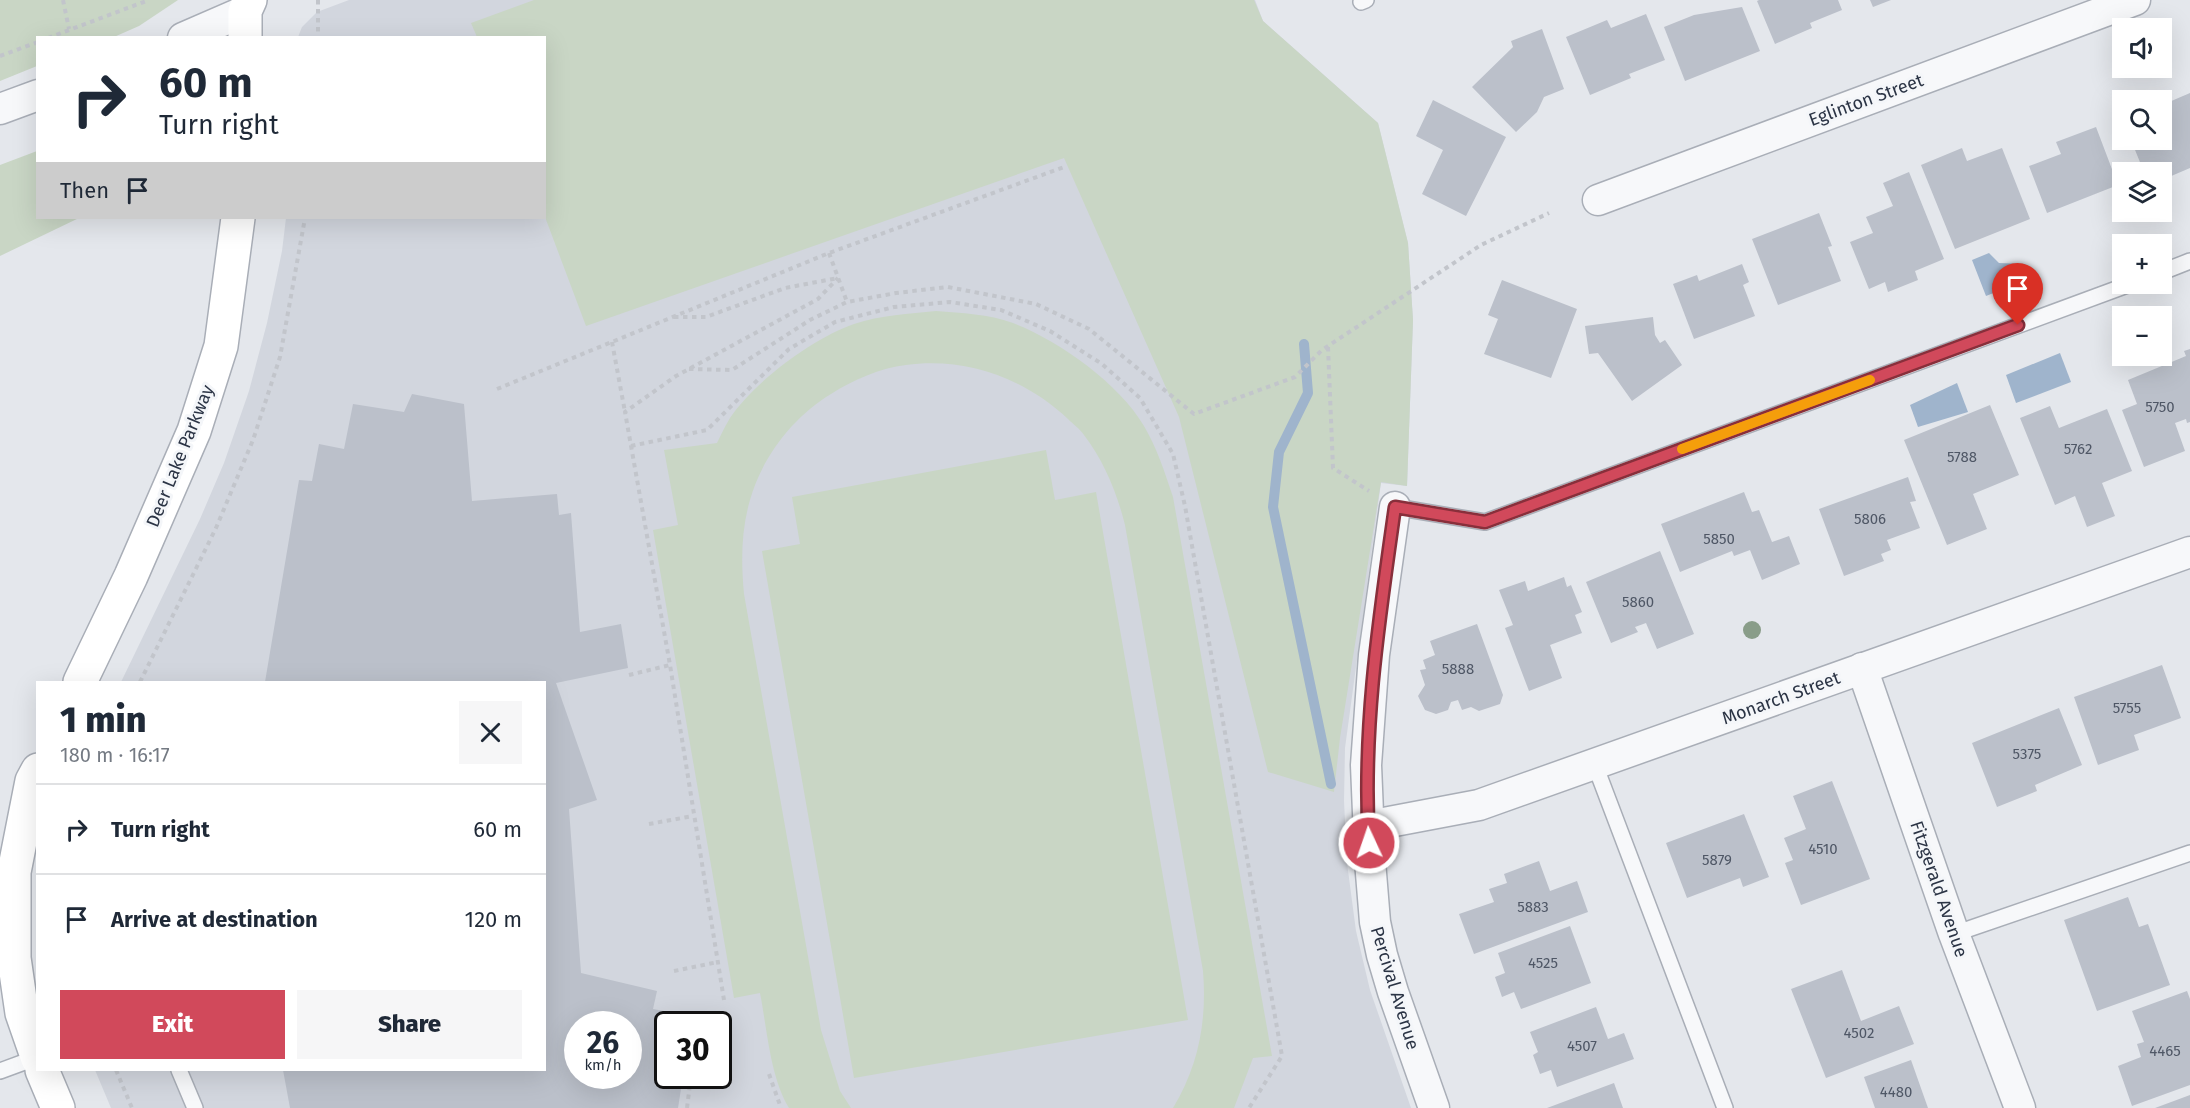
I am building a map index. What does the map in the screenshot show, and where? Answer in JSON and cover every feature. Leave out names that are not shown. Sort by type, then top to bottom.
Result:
[{"type":"main road","name":"Deer Lake Parkway","points":[[80,681],[131,576],[194,431],[221,346],[238,219]]},
{"type":"main road","points":[[36,774],[32,781],[14,872],[14,957],[21,1004],[36,1054]]},
{"type":"main road","points":[[42,1071],[58,1108]]},
{"type":"street","name":"Eglinton Street","points":[[1598,200],[2135,0]]},
{"type":"street","points":[[188,36],[244,12]]},
{"type":"street","points":[[0,109],[36,95]]},
{"type":"street","name":"Percival Avenue","points":[[1395,507],[1374,655],[1366,765],[1368,826],[1375,922],[1382,955],[1434,1108]]},
{"type":"street","name":"Monarch Street","points":[[1368,826],[1479,805],[2190,552]]},
{"type":"street","name":"Fitzgerald Avenue","points":[[1862,668],[1954,934],[2020,1108]]},
{"type":"lane","points":[[2172,268],[2190,261]]},
{"type":"lane","points":[[1395,507],[1485,522],[2112,291]]},
{"type":"lane","points":[[1594,765],[1725,1108]]},
{"type":"lane","points":[[1954,934],[2190,853]]},
{"type":"lane","points":[[0,1071],[36,1062]]},
{"type":"lane","points":[[179,1071],[195,1108]]},
{"type":"path","points":[[63,0],[69,29]]},
{"type":"path","points":[[53,36],[149,0]]},
{"type":"path","points":[[318,0],[318,36]]},
{"type":"path","points":[[0,56],[36,43]]},
{"type":"path","points":[[497,389],[829,253],[1064,167]]},
{"type":"path","points":[[689,369],[732,370],[810,320],[847,302],[896,292],[948,287],[1036,304],[1089,329],[1194,414],[1295,377],[1322,350],[1481,245],[1549,213]]},
{"type":"path","points":[[140,681],[216,528],[253,440],[280,357],[305,219]]},
{"type":"path","points":[[829,253],[847,302]]},
{"type":"path","points":[[672,317],[706,317],[785,288],[838,278]]},
{"type":"path","points":[[625,412],[676,376],[818,299],[838,278]]},
{"type":"path","points":[[631,446],[707,430],[789,349],[835,322],[894,307],[950,302],[1001,310],[1050,331],[1102,364],[1140,398],[1173,454],[1185,506],[1282,1056],[1249,1108]]},
{"type":"path","points":[[612,342],[670,665],[724,1000]]},
{"type":"path","points":[[1328,346],[1333,468],[1395,507]]},
{"type":"path","points":[[629,675],[670,665]]},
{"type":"path","points":[[649,824],[693,816]]},
{"type":"path","points":[[674,971],[718,962]]},
{"type":"path","points":[[116,1071],[132,1108]]},
{"type":"path","points":[[769,1074],[781,1108]]},
{"type":"path","points":[[687,1108],[689,1089]]},
{"type":"shaded area","points":[[349,0],[1255,0],[1263,21],[1378,123],[1408,243],[1413,320],[1407,486],[1381,483],[1345,748],[1344,801],[1347,863],[1356,931],[1370,990],[1411,1108],[111,1108],[95,1071],[546,1071],[546,681],[121,681],[200,519],[224,463],[249,391],[267,323],[282,251],[286,219],[546,219],[546,36],[298,36],[302,27],[317,12]]},
{"type":"green space","points":[[0,0],[178,0],[139,26],[116,36],[36,36],[36,66],[0,81]]},
{"type":"green space","points":[[534,0],[1254,0],[1263,21],[1378,123],[1408,243],[1413,320],[1407,486],[1381,482],[1340,738],[1334,792],[1268,772],[1179,417],[1064,158],[586,326],[546,219],[546,36],[477,36],[471,23]]},
{"type":"green space","points":[[36,151],[36,219],[77,219],[0,256],[0,165]]},
{"type":"green space","points":[[936,311],[975,314],[1004,320],[1049,340],[1068,352],[1103,379],[1133,410],[1149,434],[1160,461],[1173,497],[1272,1056],[1253,1058],[1234,1108],[1173,1108],[1189,1075],[1199,1042],[1204,1007],[1203,971],[1125,525],[1118,501],[1098,456],[1076,427],[1033,392],[993,374],[972,368],[928,363],[906,365],[867,375],[848,384],[817,403],[792,426],[771,454],[755,484],[743,535],[744,594],[821,1030],[840,1091],[851,1108],[789,1108],[773,1067],[760,993],[734,998],[653,530],[678,525],[664,450],[717,443],[730,418],[769,376],[803,350],[838,331],[874,319]]},
{"type":"green space","points":[[1046,450],[1055,500],[1096,492],[1188,1020],[854,1078],[762,551],[800,544],[792,497]]},
{"type":"water","points":[[1989,253],[1999,263],[2025,264],[2029,272],[2026,280],[1986,296],[1972,260]]},
{"type":"water","points":[[2060,353],[2071,382],[2016,403],[2006,375]]},
{"type":"water","points":[[1957,383],[1968,412],[1918,427],[1910,405]]},
{"type":"building","points":[[1838,0],[1842,10],[1810,23],[1812,28],[1775,44],[1757,1]]},
{"type":"building","points":[[1870,0],[1891,0],[1873,7]]},
{"type":"building","points":[[1742,7],[1760,51],[1685,81],[1664,27],[1694,15]]},
{"type":"building","points":[[1646,14],[1665,60],[1629,74],[1631,78],[1590,95],[1566,37],[1607,20],[1611,28]]},
{"type":"building","points":[[1542,29],[1564,89],[1544,97],[1537,112],[1516,132],[1472,87],[1513,47],[1511,41]]},
{"type":"building","points":[[2190,93],[2190,168],[2172,176],[2172,162],[2140,162],[2135,150],[2172,150],[2172,101]]},
{"type":"building","points":[[1433,100],[1506,137],[1466,216],[1422,194],[1443,150],[1416,136]]},
{"type":"building","points":[[2096,127],[2112,169],[2112,187],[2047,213],[2029,166],[2061,154],[2056,142]]},
{"type":"building","points":[[1962,148],[1967,161],[2002,148],[2030,219],[1955,249],[1921,165]]},
{"type":"building","points":[[1909,172],[1944,259],[1915,271],[1918,280],[1888,292],[1885,282],[1869,289],[1850,242],[1873,233],[1866,217],[1893,206],[1883,183]]},
{"type":"building","points":[[1819,213],[1832,246],[1828,247],[1841,281],[1778,305],[1752,239]]},
{"type":"building","points":[[1742,264],[1749,282],[1743,285],[1755,316],[1694,339],[1673,284],[1697,275],[1699,281]]},
{"type":"building","points":[[1502,280],[1577,309],[1551,378],[1484,354],[1498,319],[1488,315]]},
{"type":"building","points":[[1653,317],[1655,335],[1660,343],[1665,340],[1682,365],[1632,401],[1598,353],[1589,354],[1585,326]]},
{"type":"building","points":[[2190,349],[2190,422],[2187,423],[2186,419],[2175,423],[2185,451],[2144,467],[2122,410],[2137,404],[2128,380],[2162,366],[2172,366],[2172,362],[2186,356],[2184,351]]},
{"type":"building","points":[[412,394],[464,404],[472,501],[557,494],[559,515],[571,513],[580,632],[621,624],[628,668],[556,683],[597,800],[569,809],[581,973],[657,991],[653,1009],[664,1011],[654,1011],[654,1089],[681,1089],[678,1108],[290,1108],[283,1071],[546,1071],[546,681],[265,681],[299,480],[312,481],[319,444],[344,449],[353,404],[404,412]]},
{"type":"building","points":[[1990,405],[2019,475],[1973,494],[1987,529],[1947,545],[1904,440]]},
{"type":"building","points":[[2050,406],[2059,428],[2107,409],[2132,471],[2102,483],[2115,516],[2087,527],[2075,496],[2055,505],[2020,418]]},
{"type":"building","points":[[1908,477],[1916,501],[1910,502],[1920,528],[1887,540],[1891,550],[1881,554],[1884,561],[1844,576],[1819,509]]},
{"type":"building","points":[[1744,492],[1752,512],[1759,510],[1772,542],[1789,536],[1800,564],[1762,580],[1750,550],[1734,556],[1732,551],[1680,572],[1661,524]]},
{"type":"building","points":[[1660,551],[1694,634],[1657,649],[1646,623],[1635,627],[1638,632],[1611,643],[1586,582]]},
{"type":"building","points":[[1564,577],[1567,587],[1571,585],[1582,612],[1575,615],[1582,633],[1550,645],[1562,678],[1529,691],[1505,628],[1513,625],[1499,590],[1525,581],[1528,591]]},
{"type":"building","points":[[1477,624],[1503,695],[1500,704],[1479,711],[1471,707],[1462,710],[1458,700],[1451,702],[1448,710],[1436,714],[1425,710],[1418,696],[1425,685],[1420,670],[1426,669],[1423,660],[1435,655],[1430,641]]},
{"type":"building","points":[[2162,665],[2181,718],[2134,735],[2139,750],[2098,765],[2074,697]]},
{"type":"building","points":[[2059,708],[2082,765],[2035,785],[2037,791],[1997,807],[1972,743]]},
{"type":"building","points":[[1832,781],[1870,879],[1801,905],[1785,863],[1793,860],[1784,838],[1806,829],[1793,796]]},
{"type":"building","points":[[1744,814],[1769,877],[1743,887],[1740,878],[1687,898],[1666,843]]},
{"type":"building","points":[[1539,861],[1550,891],[1577,881],[1588,912],[1474,954],[1459,914],[1494,902],[1489,889],[1507,883],[1504,874]]},
{"type":"building","points":[[2128,897],[2139,927],[2148,924],[2170,985],[2097,1011],[2064,920]]},
{"type":"building","points":[[1570,926],[1591,983],[1521,1009],[1514,992],[1502,997],[1495,977],[1505,973],[1498,953]]},
{"type":"building","points":[[1842,970],[1861,1021],[1899,1006],[1914,1044],[1826,1078],[1791,989]]},
{"type":"building","points":[[2187,991],[2190,999],[2190,1085],[2132,1106],[2118,1066],[2141,1057],[2137,1044],[2144,1042],[2132,1011]]},
{"type":"building","points":[[1596,1007],[1608,1039],[1624,1033],[1634,1059],[1557,1087],[1551,1070],[1540,1074],[1533,1055],[1538,1052],[1530,1032]]},
{"type":"building","points":[[1911,1060],[1928,1108],[1875,1108],[1864,1077]]},
{"type":"building","points":[[1614,1083],[1623,1108],[1547,1108]]},
{"type":"building","points":[[2190,1095],[2190,1108],[2155,1108]]},
{"type":"waterway","points":[[1304,344],[1308,393],[1279,452],[1273,507],[1331,784]]},
{"type":"slow traffic","points":[[1682,449],[1870,380]]},
{"type":"route","points":[[1369,843],[1366,765],[1374,655],[1395,507],[1485,522],[2018,325]]}]
